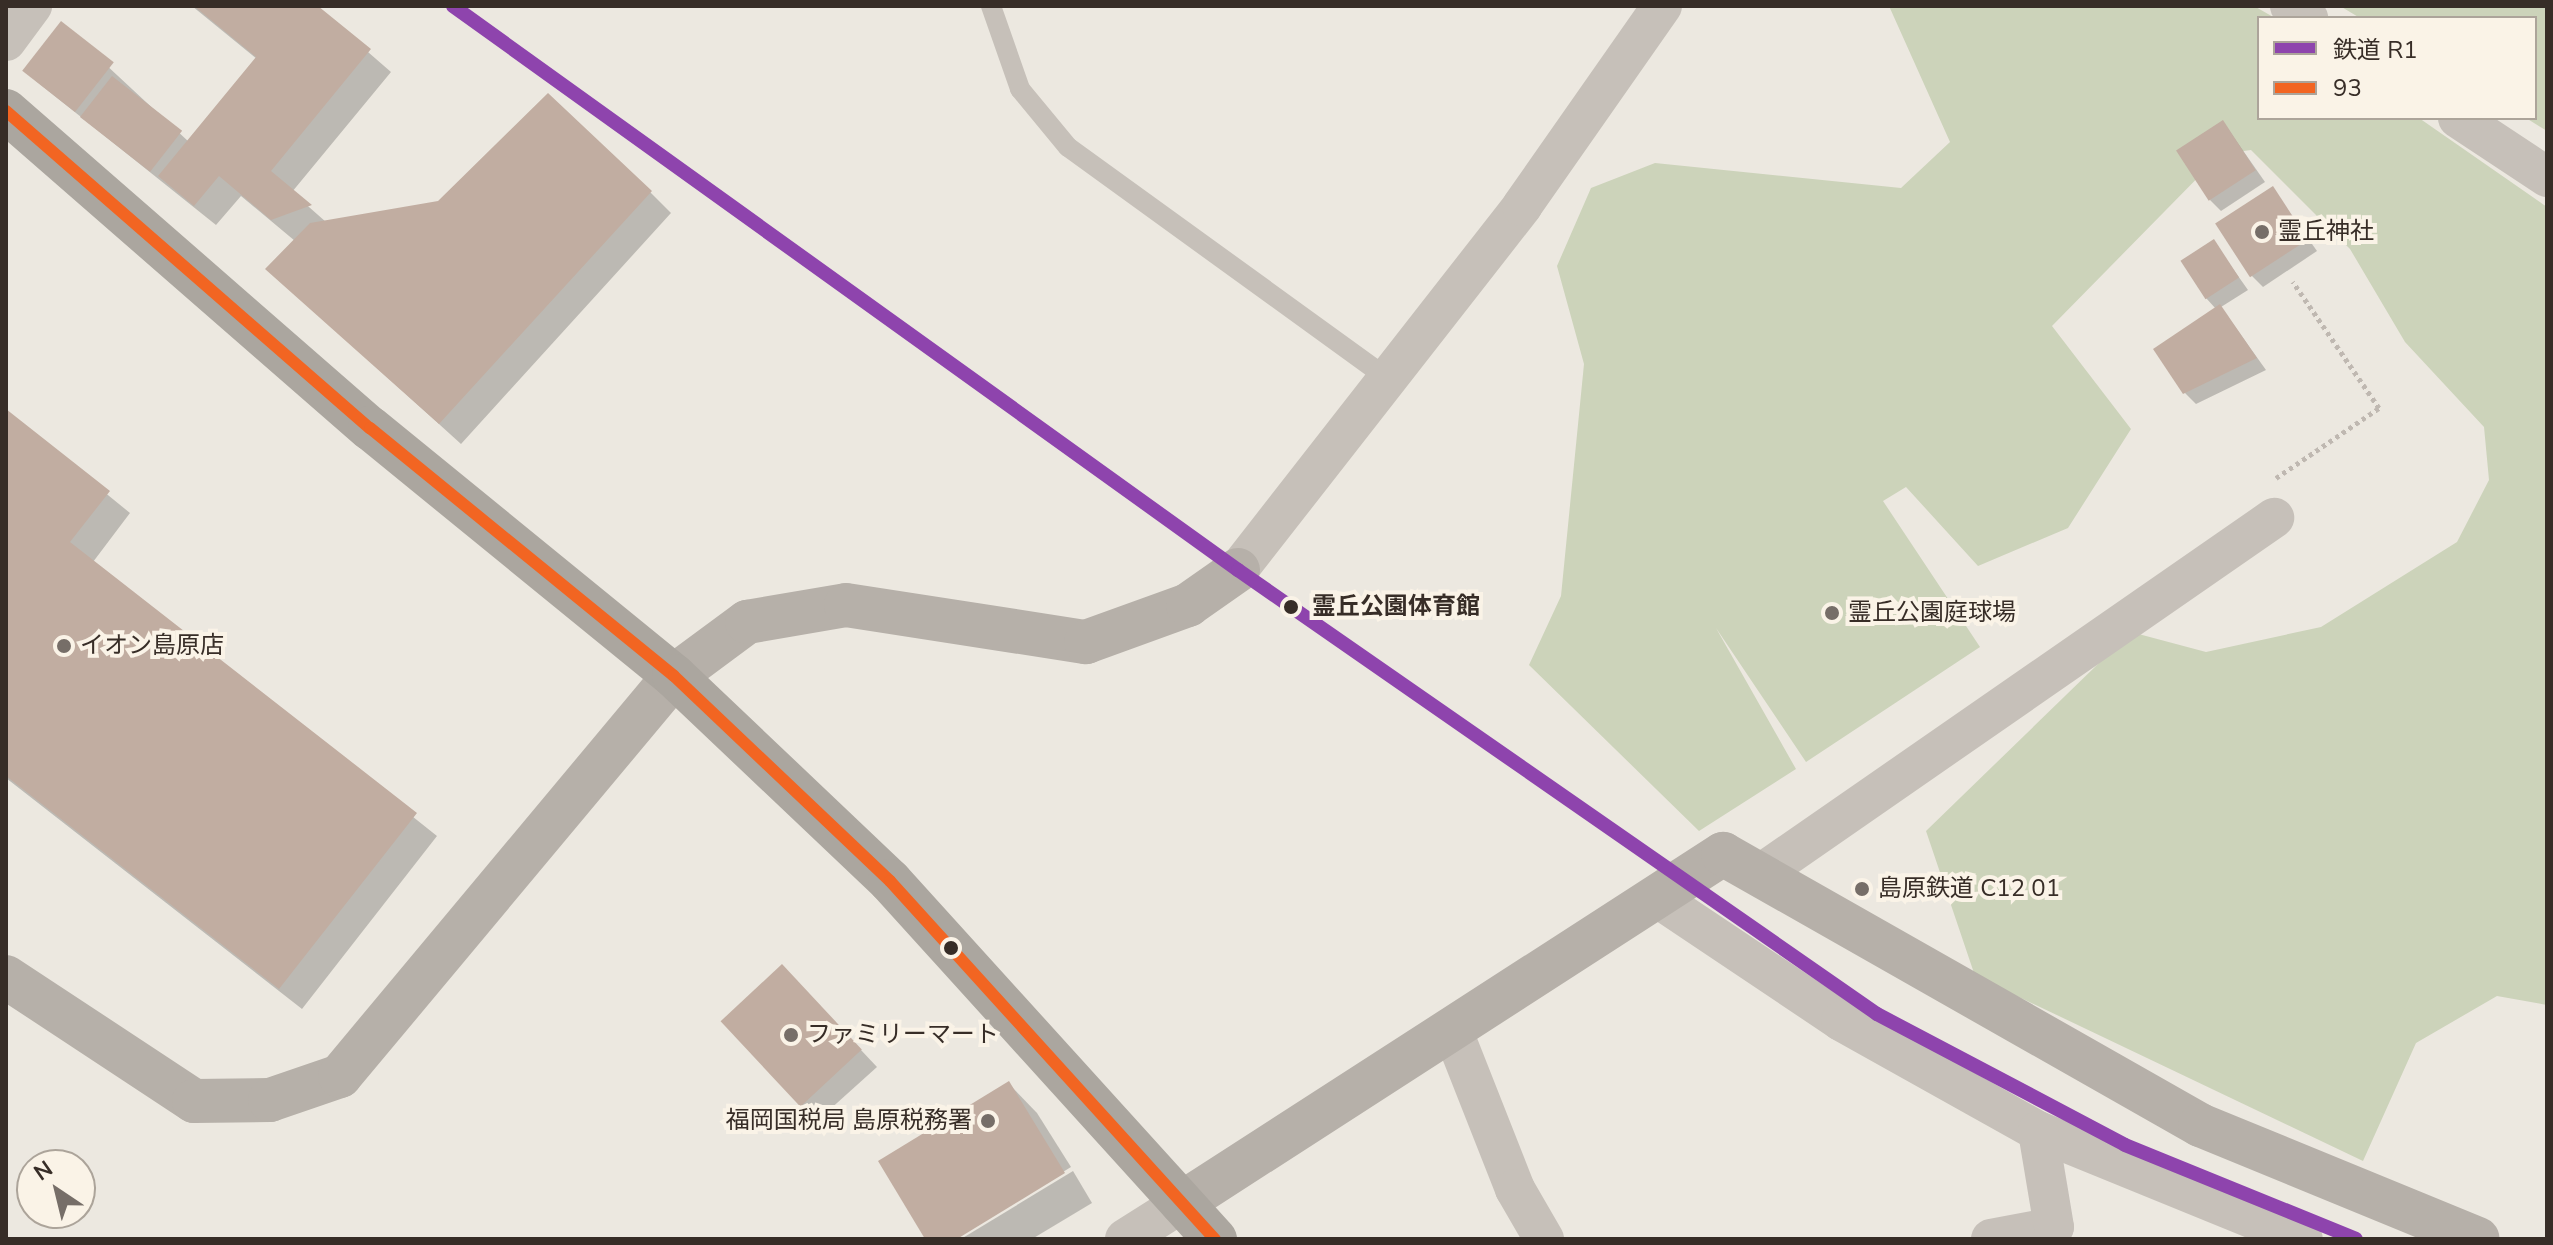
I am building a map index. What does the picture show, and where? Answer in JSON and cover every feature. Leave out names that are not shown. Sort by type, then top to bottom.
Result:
[{"type":"highway","points":[[6,111],[370,428],[674,676],[890,881],[1215,1239]]},
{"type":"street","points":[[6,41],[32,6]]},
{"type":"street","points":[[6,977],[194,1101],[270,1100],[340,1076],[674,676],[747,622],[846,605],[1086,642],[1188,605],[1238,570],[1522,206],[1662,6]]},
{"type":"street","points":[[2461,120],[2547,177]]},
{"type":"street","points":[[1759,875],[2267,503]]},
{"type":"street","points":[[1125,1239],[1723,854],[2200,1125],[2478,1239]]},
{"type":"street","points":[[1656,897],[1841,1021],[2038,1131],[2294,1237]]},
{"type":"street","points":[[1452,1029],[1515,1189],[1544,1239]]},
{"type":"street","points":[[1991,1239],[2054,1227],[2038,1131]]},
{"type":"lane","points":[[991,6],[1020,89],[1068,147],[1388,379]]},
{"type":"path","points":[[2267,503],[2379,408],[2293,282]]},
{"type":"green space","points":[[1889,6],[2254,6],[2272,16],[2257,16],[2257,120],[2422,120],[2547,207],[2547,1005],[2497,996],[2416,1043],[2363,1161],[1975,976],[1926,831],[2131,632],[2206,652],[2321,627],[2457,542],[2489,480],[2484,427],[2405,342],[2350,249],[2251,150],[2221,154],[2052,326],[2131,429],[2068,528],[1978,566],[1906,487],[1883,501],[1980,647],[1806,762],[1716,628],[1796,769],[1699,831],[1529,665],[1561,596],[1584,364],[1557,266],[1591,188],[1655,163],[1901,188],[1950,142]]},
{"type":"green space","points":[[2340,6],[2547,6],[2547,131],[2529,120],[2537,120],[2537,16],[2357,16]]},
{"type":"building","points":[[194,6],[318,6],[371,49],[271,171],[312,205],[271,220],[219,176],[194,206],[158,176],[256,57]]},
{"type":"building","points":[[61,21],[114,62],[75,112],[22,71]]},
{"type":"building","points":[[112,76],[182,131],[150,172],[80,117]]},
{"type":"building","points":[[548,93],[652,191],[439,424],[265,269],[310,223],[438,201]]},
{"type":"building","points":[[2223,120],[2256,170],[2209,201],[2176,150]]},
{"type":"building","name":"霊丘神社","points":[[2273,186],[2308,240],[2250,277],[2215,224]]},
{"type":"building","points":[[2214,239],[2239,278],[2206,299],[2180,261]]},
{"type":"building","points":[[2220,304],[2257,358],[2183,394],[2153,349]]},
{"type":"building","points":[[6,409],[110,491],[70,542],[417,813],[279,989],[6,776]]},
{"type":"building","name":"ファミリーマート","points":[[782,964],[862,1050],[800,1107],[721,1021]]},
{"type":"building","name":"福岡国税局 島原税務署","points":[[1009,1081],[1065,1173],[957,1239],[925,1239],[878,1161]]},
{"type":"rail line","name":"R1","points":[[453,6],[1238,570],[1877,1014],[2125,1145],[2356,1239]]},
{"type":"transit line","name":"93","points":[[6,111],[370,428],[674,676],[890,881],[1215,1239]]},
{"type":"place","name":"霊丘神社","points":[[2262,232]]},
{"type":"place","name":"霊丘公園体育館","points":[[1291,607]]},
{"type":"place","name":"霊丘公園庭球場","points":[[1832,613]]},
{"type":"place","name":"イオン島原店","points":[[64,646]]},
{"type":"place","name":"島原鉄道 C12 01","points":[[1862,889]]},
{"type":"place","name":"ファミリーマート","points":[[791,1035]]},
{"type":"place","name":"福岡国税局 島原税務署","points":[[988,1121]]}]
